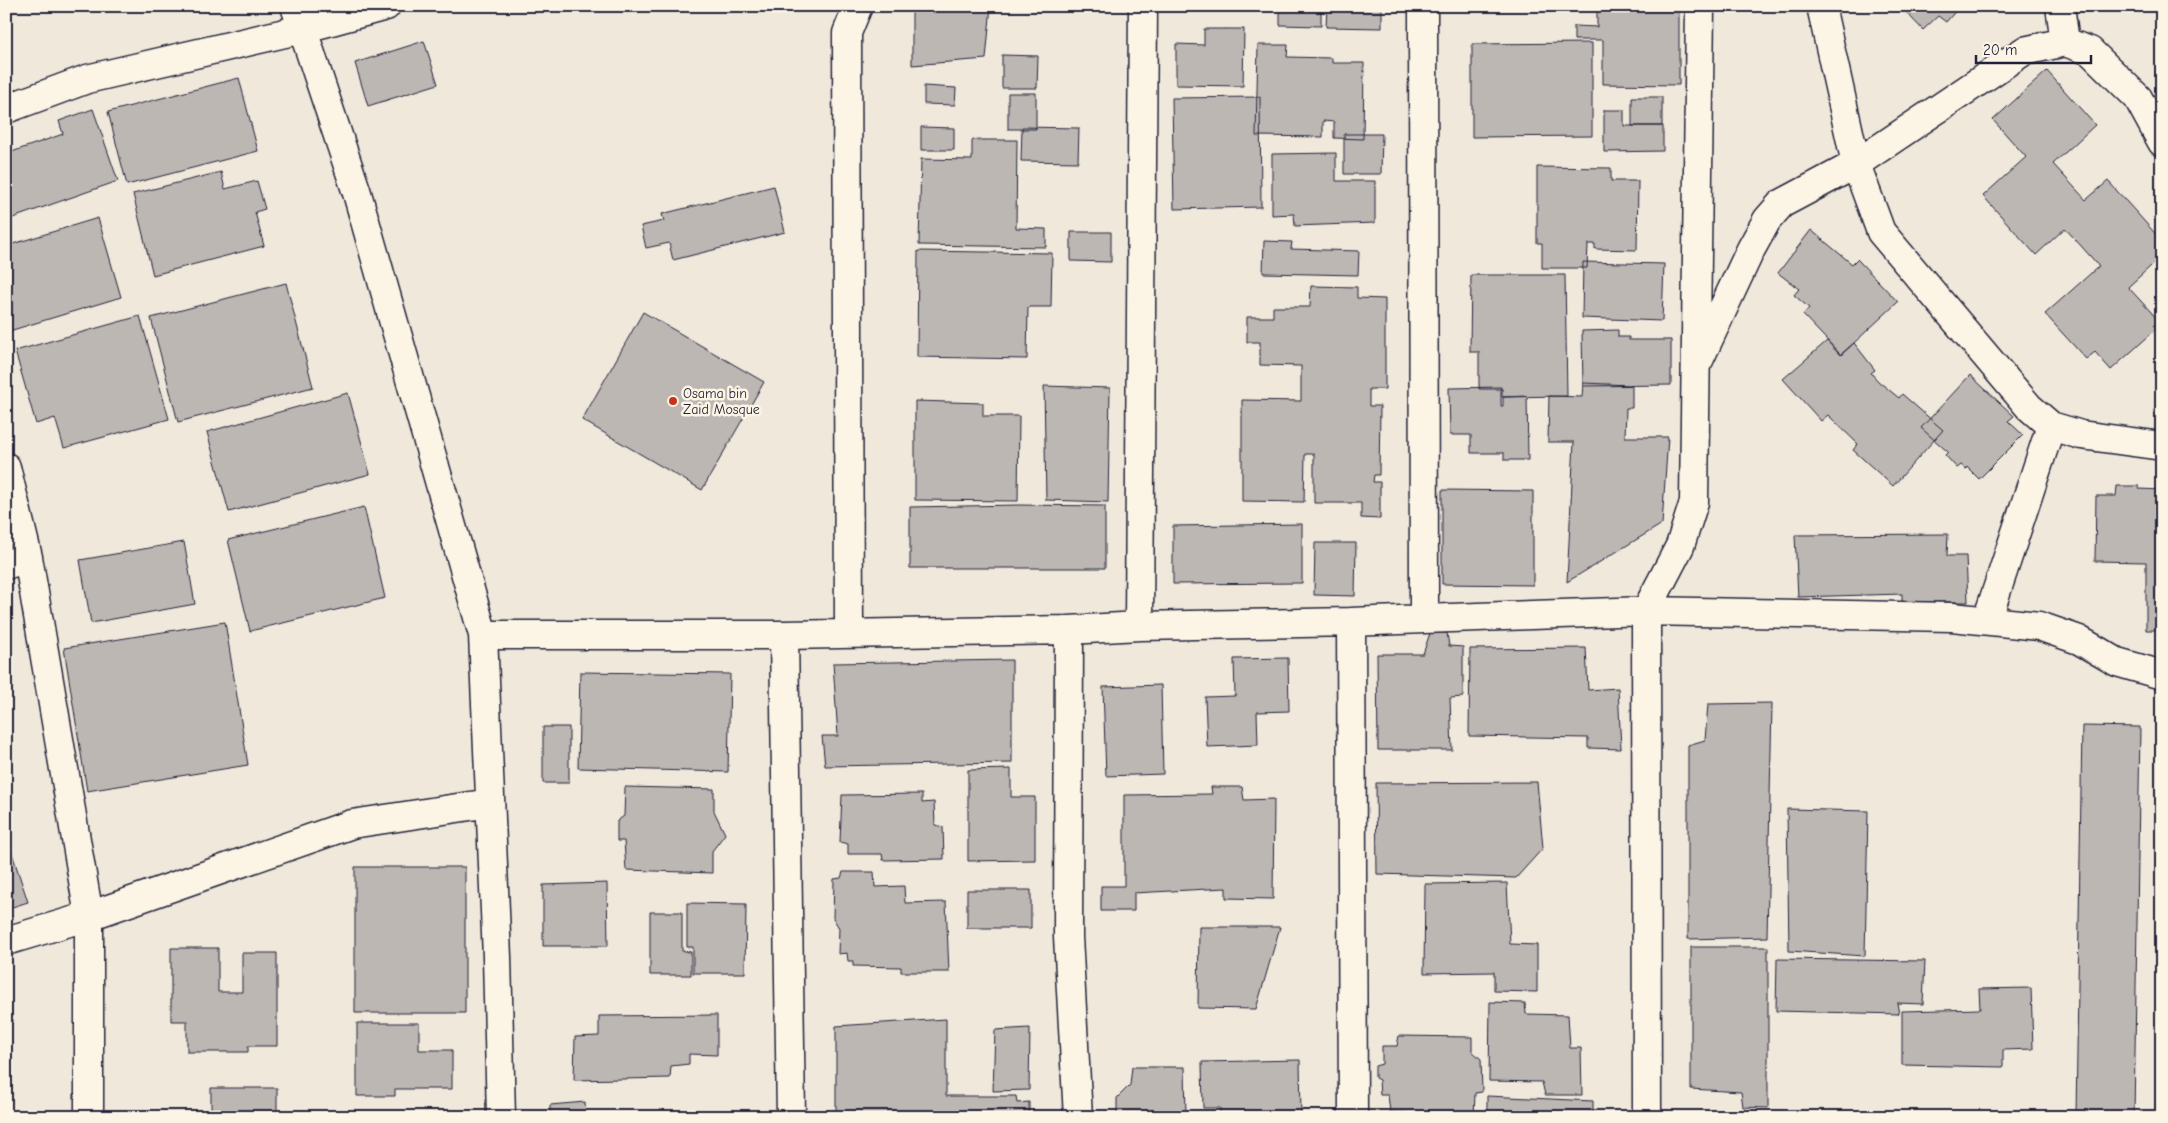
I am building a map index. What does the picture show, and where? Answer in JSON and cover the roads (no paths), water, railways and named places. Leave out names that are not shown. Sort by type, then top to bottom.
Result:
[{"type":"street","points":[[6,109],[87,80],[299,18],[386,6]]},
{"type":"street","points":[[849,632],[847,32],[858,6]]},
{"type":"street","points":[[1139,626],[1143,6]]},
{"type":"street","points":[[1423,6],[1424,619]]},
{"type":"street","points":[[1647,1117],[1646,611],[1680,546],[1694,502],[1700,6]]},
{"type":"street","points":[[1822,6],[1856,164],[1881,232],[2029,407],[2051,426],[2081,435],[2162,446]]},
{"type":"street","points":[[2060,6],[2065,42]]},
{"type":"street","points":[[299,18],[357,193],[482,635],[497,956],[501,1117]]},
{"type":"street","points":[[1696,367],[1766,220],[1780,204],[1856,164],[2024,51],[2065,42],[2090,51],[2138,98],[2162,142]]},
{"type":"street","points":[[1987,620],[2051,426]]},
{"type":"street","points":[[6,467],[17,561],[89,916],[89,1117]]},
{"type":"street","points":[[482,635],[784,635],[849,632],[1069,630],[1139,626],[1351,622],[1646,611],[1952,617],[2039,626],[2079,640],[2117,662],[2162,675]]},
{"type":"street","points":[[1351,622],[1353,1117]]},
{"type":"street","points":[[1069,630],[1068,937],[1078,1117]]},
{"type":"street","points":[[784,635],[791,1117]]},
{"type":"street","points":[[6,940],[89,916],[352,824],[490,803]]},
{"type":"place","name":"Osama bin Zaid Mosque","points":[[673,401]]}]
